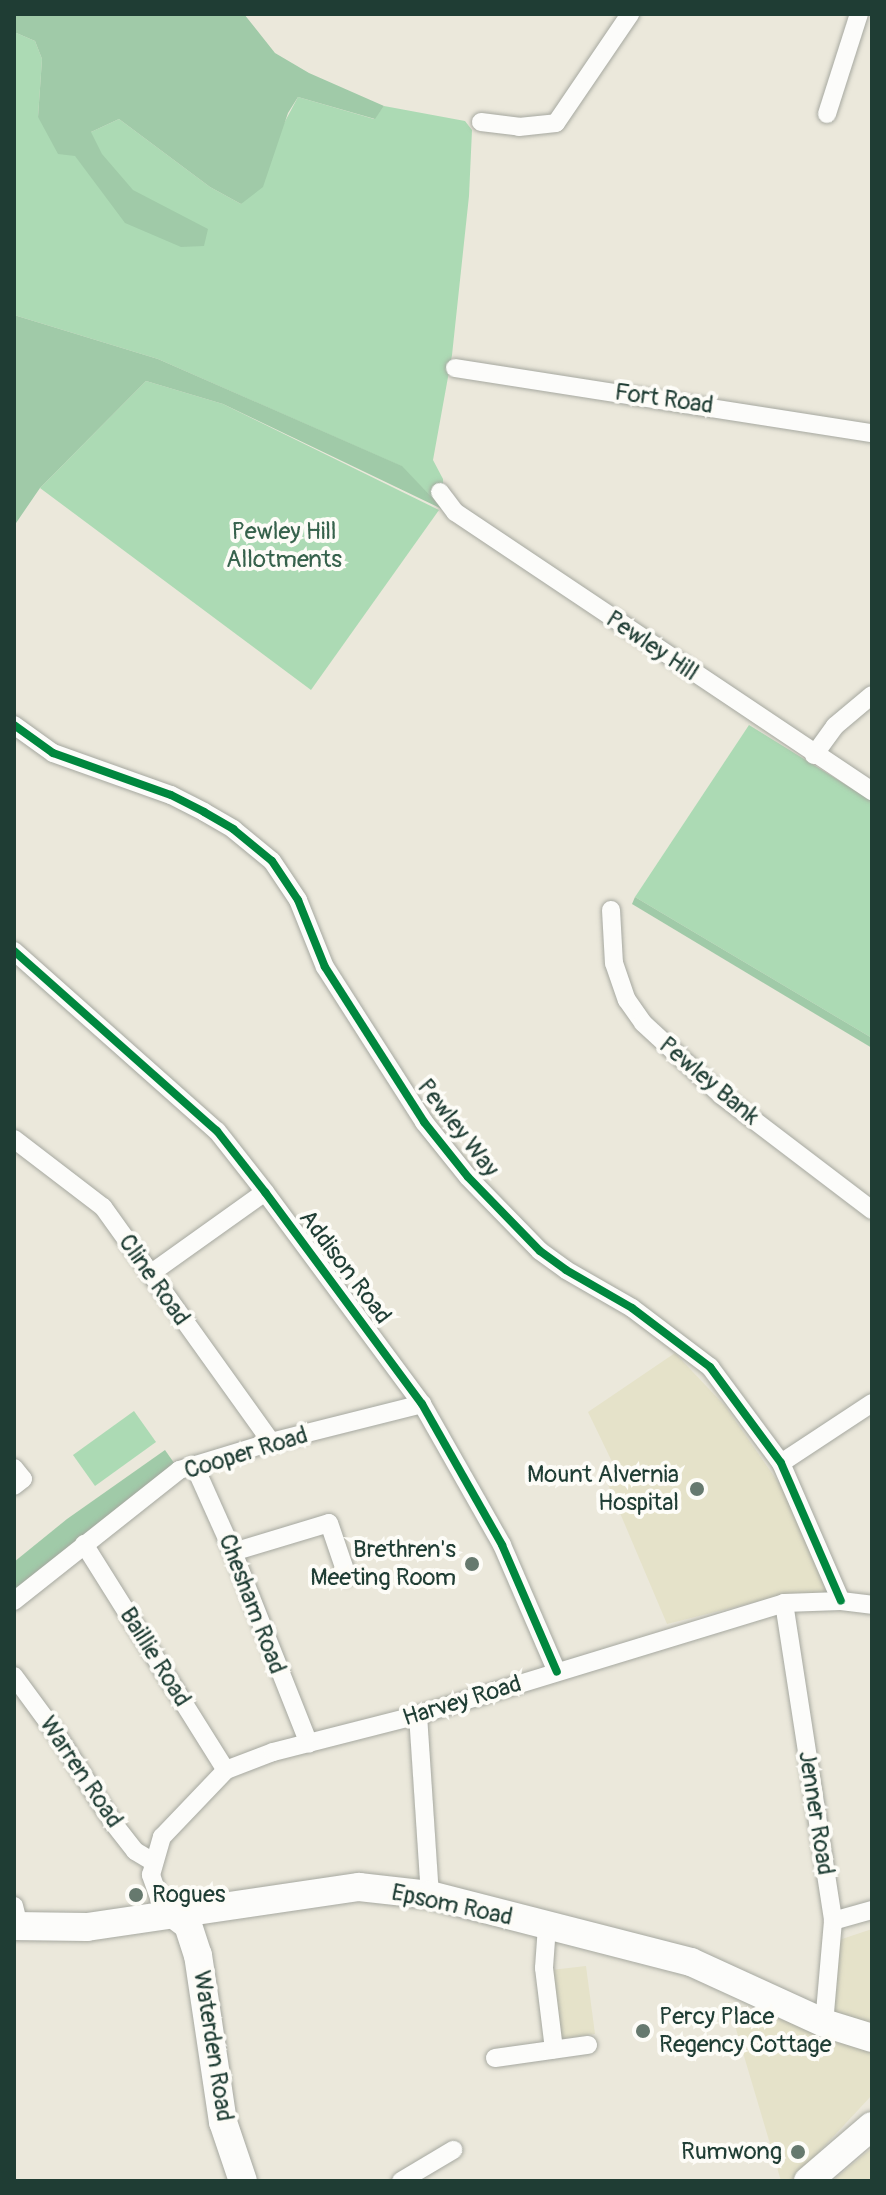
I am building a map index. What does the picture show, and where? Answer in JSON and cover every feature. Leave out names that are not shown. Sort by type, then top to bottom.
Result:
[{"type":"main road","name":"Epsom Road","points":[[16,1919],[87,1927],[359,1887],[430,1895],[691,1962],[824,2023],[872,2038]]},
{"type":"main road","name":"Waterden Road","points":[[171,1917],[188,1925],[198,1955],[223,2122],[243,2181]]},
{"type":"main road","points":[[808,2181],[872,2126]]},
{"type":"street","points":[[481,122],[519,127],[556,123],[630,14]]},
{"type":"street","points":[[827,114],[859,14]]},
{"type":"street","name":"Fort Road","points":[[455,368],[872,433]]},
{"type":"street","name":"Pewley Hill","points":[[440,492],[455,512],[872,791]]},
{"type":"street","points":[[814,755],[835,726],[872,695]]},
{"type":"street","name":"Pewley Way","points":[[14,725],[53,753],[171,795],[204,812],[233,829],[272,861],[288,881],[325,967],[359,1025],[424,1122],[468,1177],[540,1251],[664,1330],[710,1367],[781,1463],[841,1601]]},
{"type":"street","name":"Pewley Bank","points":[[611,910],[614,963],[627,1000],[643,1023],[721,1095],[872,1210]]},
{"type":"street","name":"Addison Road","points":[[14,951],[217,1131],[265,1192],[422,1404],[502,1545],[557,1672]]},
{"type":"street","name":"Cline Road","points":[[14,1139],[103,1207],[271,1442]]},
{"type":"street","points":[[150,1274],[265,1192]]},
{"type":"street","points":[[781,1463],[872,1403]]},
{"type":"street","name":"Cooper Road","points":[[14,1601],[179,1470],[271,1442],[422,1404]]},
{"type":"street","name":"Chesham Road","points":[[194,1465],[233,1552],[309,1744]]},
{"type":"street","points":[[14,1468],[23,1479],[14,1486]]},
{"type":"street","points":[[233,1552],[329,1523],[347,1576]]},
{"type":"street","name":"Baillie Road","points":[[84,1544],[226,1770]]},
{"type":"street","name":"Harvey Road","points":[[153,1862],[162,1837],[226,1770],[784,1603],[841,1601],[872,1605]]},
{"type":"street","name":"Jenner Road","points":[[784,1603],[833,1921],[824,2023]]},
{"type":"street","name":"Warren Road","points":[[14,1676],[114,1824],[135,1851],[153,1862]]},
{"type":"street","points":[[418,1715],[430,1895]]},
{"type":"street","points":[[153,1862],[154,1888],[171,1917]]},
{"type":"street","points":[[833,1921],[872,1910]]},
{"type":"street","points":[[547,1926],[544,1968],[554,2049]]},
{"type":"street","points":[[495,2058],[588,2045]]},
{"type":"street","points":[[401,2181],[453,2150]]},
{"type":"shaded area","name":"Mount Alvernia Hospital","points":[[675,1353],[725,1406],[790,1499],[828,1595],[775,1597],[667,1624],[606,1480],[617,1472],[588,1412]]},
{"type":"shaded area","points":[[872,1929],[872,2026],[827,2012],[836,1941]]},
{"type":"shaded area","points":[[586,1966],[595,2034],[559,2039],[551,1970]]},
{"type":"shaded area","points":[[728,2002],[872,2049],[872,2095],[792,2181],[781,2181]]},
{"type":"shaded area","points":[[872,2148],[872,2181],[832,2181]]},
{"type":"green space","points":[[14,14],[244,14],[275,53],[309,73],[384,106],[375,119],[298,97],[288,113],[263,187],[241,204],[210,187],[119,119],[91,132],[102,154],[133,190],[208,229],[204,246],[181,247],[125,223],[75,156],[58,154],[38,117],[42,59],[35,41],[14,32]]},
{"type":"green space","points":[[14,32],[35,41],[42,59],[38,117],[91,132],[119,119],[210,187],[241,204],[298,97],[374,119],[384,106],[465,121],[472,130],[469,196],[452,355],[433,460],[443,479],[444,510],[401,466],[158,359],[14,315]]},
{"type":"green space","points":[[14,315],[158,359],[402,466],[444,510],[223,404],[146,381],[40,488],[14,526]]},
{"type":"green space","name":"Pewley Hill Allotments","points":[[146,381],[223,404],[439,510],[311,690],[40,488]]},
{"type":"green space","points":[[749,725],[872,801],[872,1038],[635,897]]},
{"type":"green space","points":[[635,897],[872,1038],[872,1048],[632,904]]},
{"type":"green space","points":[[134,1411],[156,1442],[95,1486],[73,1455]]},
{"type":"green space","points":[[165,1450],[179,1470],[14,1601],[14,1562],[67,1519]]},
{"type":"cycle path","points":[[14,725],[53,753],[171,795],[204,812],[233,829],[272,861],[298,900],[325,967],[424,1122],[468,1177],[540,1251],[566,1270],[632,1308],[710,1367],[781,1463],[841,1601]]},
{"type":"cycle path","points":[[14,951],[217,1131],[265,1192],[422,1404],[502,1545],[557,1672]]},
{"type":"place","name":"Mount Alvernia Hospital","points":[[697,1489]]},
{"type":"place","name":"Brethren's Meeting Room","points":[[472,1564]]},
{"type":"place","name":"Rogues","points":[[136,1895]]},
{"type":"place","name":"Percy Place Regency Cottage","points":[[643,2031]]},
{"type":"place","name":"Rumwong","points":[[798,2152]]}]
